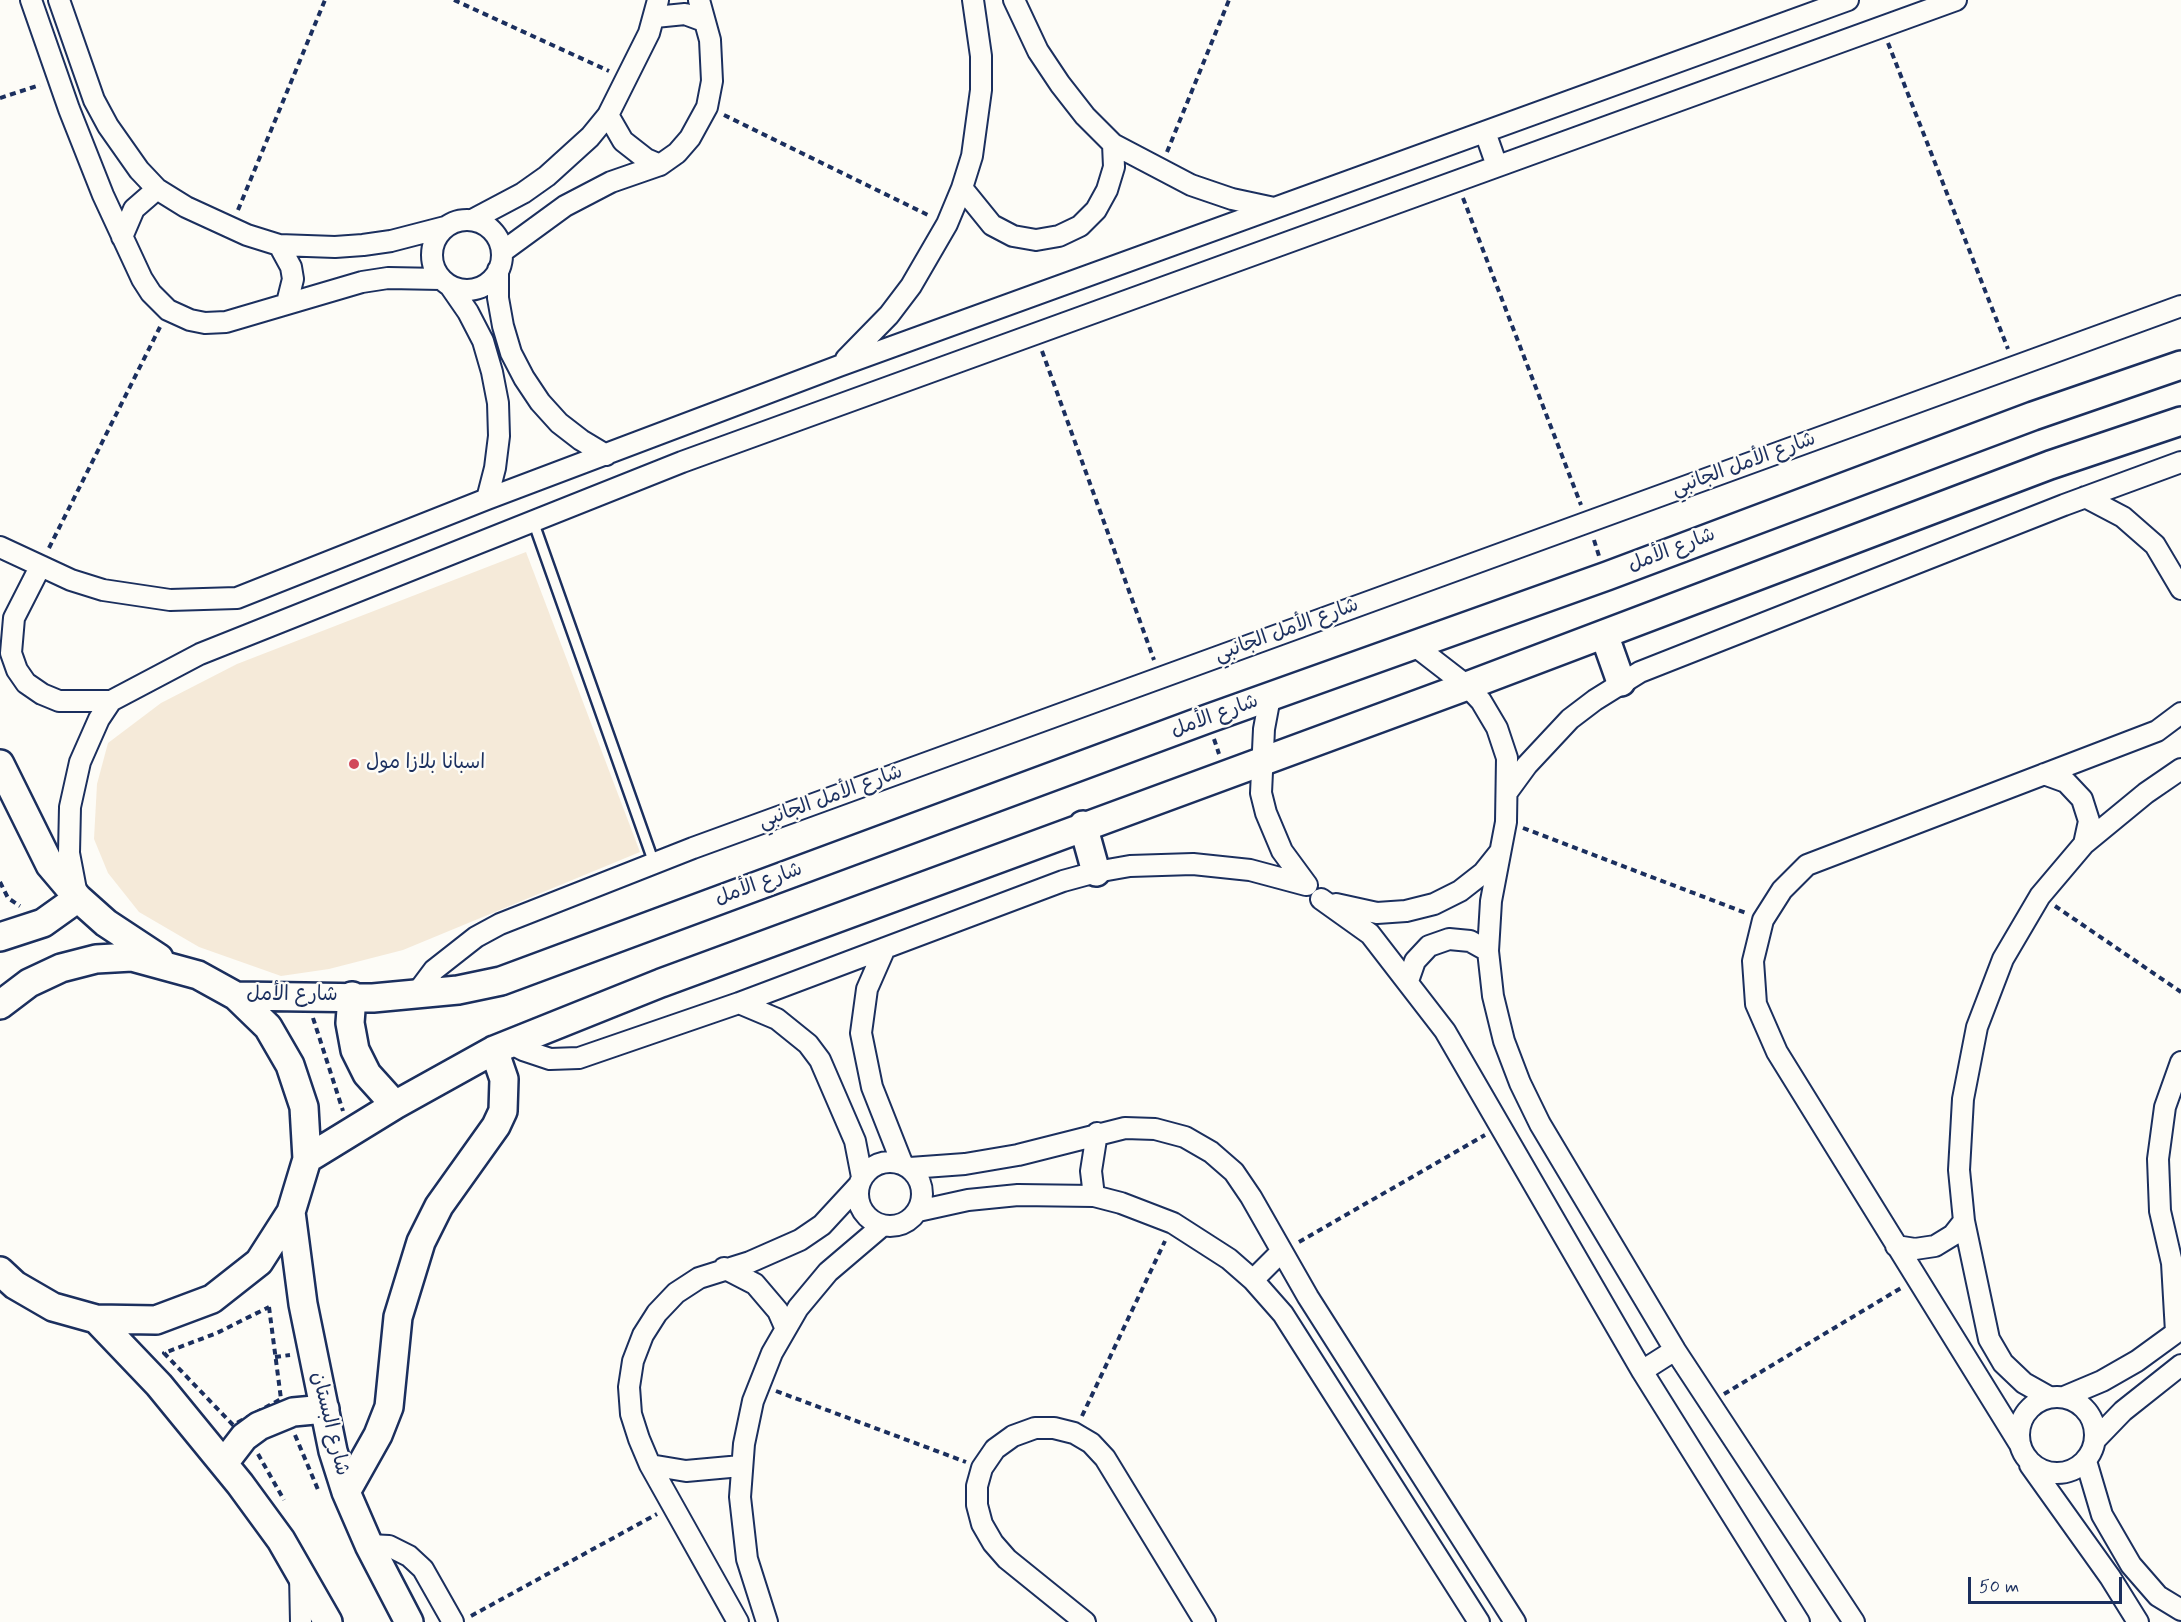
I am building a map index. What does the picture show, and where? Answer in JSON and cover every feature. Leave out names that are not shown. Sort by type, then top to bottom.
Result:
[{"type":"main road","name":"شارع الأمل","points":[[236,996],[373,998],[459,990],[501,981],[1270,697],[1607,576],[2033,417],[2181,365]]},
{"type":"main road","points":[[308,1159],[350,1131],[502,1046],[661,983],[1083,825],[1467,686],[2050,465],[2181,421]]},
{"type":"main road","points":[[1604,634],[1621,682]]},
{"type":"main road","points":[[0,764],[50,865],[78,898],[135,945],[236,996],[268,1027],[291,1065],[304,1107],[308,1159],[291,1212],[259,1262],[212,1299],[156,1320],[96,1319],[0,1296]]},
{"type":"main road","points":[[1083,825],[1096,872]]},
{"type":"main road","points":[[0,937],[43,923],[78,898]]},
{"type":"main road","points":[[0,1005],[29,983],[62,968],[96,959],[132,957],[198,975]]},
{"type":"main road","points":[[352,996],[350,1023],[355,1050],[367,1074],[395,1105]]},
{"type":"main road","points":[[334,1495],[378,1435],[389,1407],[398,1317],[421,1242],[438,1206],[496,1126],[503,1111],[502,1046]]},
{"type":"main road","name":"شارع البستان","points":[[291,1212],[303,1304],[333,1451],[334,1495],[369,1545],[409,1622]]},
{"type":"main road","points":[[0,1271],[15,1285],[53,1307]]},
{"type":"main road","points":[[96,1319],[159,1385],[224,1463],[268,1521],[328,1622]]},
{"type":"main road","points":[[224,1463],[244,1437],[259,1426],[293,1412],[325,1408]]},
{"type":"street","points":[[31,0],[85,152],[122,237],[150,292],[168,310],[190,320],[205,323],[246,317],[362,282],[388,278],[445,282],[460,289],[483,286],[500,261],[564,206],[611,182],[660,165],[677,153],[690,138],[707,107],[712,81],[712,60],[699,0]]},
{"type":"street","points":[[59,0],[94,100],[122,148],[157,189],[186,207],[231,228],[279,245],[335,247],[391,241],[445,227],[458,221],[472,220],[506,202],[547,176],[590,137],[608,115],[627,80],[657,9],[685,14],[705,21]]},
{"type":"street","points":[[839,366],[890,315],[931,256],[962,188],[972,156],[981,90],[981,56],[973,0]]},
{"type":"street","points":[[1014,0],[1038,51],[1060,84],[1084,116],[1113,144],[1151,167],[1191,185],[1232,199],[1274,208]]},
{"type":"street","points":[[0,547],[71,580],[136,596],[192,600],[237,598],[487,499],[839,366],[1848,0]]},
{"type":"street","points":[[40,567],[14,618],[11,653],[17,670],[26,683],[59,701],[111,701],[200,654],[682,462],[1956,0]]},
{"type":"street","points":[[608,115],[623,141],[634,151],[660,165]]},
{"type":"street","points":[[1485,132],[1497,166]]},
{"type":"street","points":[[962,188],[992,225],[1013,236],[1036,240],[1059,236],[1080,226],[1096,210],[1107,190],[1114,167],[1113,144]]},
{"type":"street","points":[[122,237],[134,209],[157,189]]},
{"type":"street","points":[[472,220],[492,231],[500,261],[498,298],[503,326],[511,353],[524,378],[559,423],[606,455]]},
{"type":"street","points":[[445,227],[433,246],[431,258],[445,282],[468,312],[483,341],[498,404],[499,436],[495,468],[487,499]]},
{"type":"street","points":[[279,245],[286,256],[293,279],[287,303]]},
{"type":"street","name":"شارع الأمل الجانبي","points":[[416,994],[434,970],[476,937],[500,924],[654,863],[2181,306]]},
{"type":"street","points":[[1508,791],[1527,765],[1570,719],[1621,682],[1660,663],[2085,497],[2181,462]]},
{"type":"street","points":[[2085,497],[2123,517],[2155,545],[2181,589]]},
{"type":"street","points":[[1414,645],[1467,686],[1481,701],[1497,728],[1508,758],[1506,822],[1491,900],[1488,951],[1496,1007],[1504,1041],[1520,1083],[1540,1124],[1675,1350],[1854,1622]]},
{"type":"street","points":[[1270,697],[1261,761],[1262,793],[1273,833],[1282,851],[1306,885],[1321,899],[1370,934],[1445,1031],[1642,1371],[1796,1620]]},
{"type":"street","points":[[78,898],[69,853],[70,807],[80,762],[99,719],[111,701]]},
{"type":"street","points":[[2138,1622],[2110,1577],[2022,1450],[1777,1052],[1756,1004],[1753,962],[1763,920],[1782,890],[1807,865],[2157,731],[2181,713]]},
{"type":"street","points":[[2095,1440],[2094,1425],[2088,1412],[2078,1402],[2057,1397],[2024,1383],[2003,1363],[1989,1339],[1964,1221],[1959,1170],[1963,1099],[1977,1027],[2002,959],[2040,896],[2084,844],[2146,793],[2181,769]]},
{"type":"street","points":[[2044,774],[2066,782],[2082,799],[2089,821],[2084,844]]},
{"type":"street","points":[[1321,899],[1348,909],[1368,912],[1406,911],[1434,904],[1460,891],[1483,873],[1501,851]]},
{"type":"street","points":[[502,1046],[543,1057],[579,1058],[739,1003],[1063,881],[1096,872],[1130,866],[1193,864],[1250,870],[1306,885]]},
{"type":"street","points":[[1408,981],[1415,962],[1430,946],[1449,939],[1470,941],[1488,951]]},
{"type":"street","points":[[766,1622],[747,1559],[741,1518],[741,1466],[748,1423],[758,1385],[785,1327],[828,1272],[882,1226],[906,1222],[918,1211],[922,1202],[921,1183],[906,1166],[872,1088],[861,1033],[867,989],[885,948]]},
{"type":"street","points":[[739,1003],[759,1009],[793,1030],[820,1060],[851,1130],[860,1181],[860,1206],[872,1221],[882,1226]]},
{"type":"street","points":[[2181,1062],[2165,1107],[2158,1159],[2160,1211],[2172,1263],[2179,1330],[2137,1361],[2102,1382],[2035,1403],[2024,1414],[2018,1428],[2022,1450],[2038,1469],[2055,1474],[2072,1470],[2086,1461],[2095,1440],[2123,1411],[2181,1365]]},
{"type":"street","points":[[738,1622],[650,1465],[631,1414],[629,1387],[633,1361],[657,1313],[676,1293],[699,1278],[724,1268],[759,1259],[800,1240],[822,1225],[860,1181],[879,1163],[906,1166],[964,1164],[1018,1155],[1097,1133],[1125,1128],[1155,1129],[1185,1137],[1211,1152],[1234,1172],[1281,1252],[1515,1622]]},
{"type":"street","points":[[1094,1196],[1091,1171],[1097,1133]]},
{"type":"street","points":[[918,1211],[968,1200],[1018,1195],[1094,1196],[1130,1206],[1173,1223],[1202,1240],[1253,1281],[1283,1314],[1479,1622]]},
{"type":"street","points":[[1896,1246],[1915,1249],[1935,1246],[1953,1235],[1964,1221]]},
{"type":"street","points":[[1253,1281],[1281,1252]]},
{"type":"street","points":[[724,1268],[755,1284],[778,1311],[785,1327]]},
{"type":"street","points":[[1642,1371],[1675,1350]]},
{"type":"street","points":[[1085,1622],[1007,1559],[993,1543],[982,1524],[977,1505],[977,1486],[982,1468],[995,1449],[1013,1436],[1035,1428],[1054,1428],[1074,1433],[1091,1443],[1105,1458],[1205,1622]]},
{"type":"street","points":[[2086,1461],[2102,1515],[2131,1565],[2158,1596],[2181,1610]]},
{"type":"street","points":[[650,1465],[686,1471],[741,1466]]},
{"type":"street","points":[[369,1545],[389,1546],[409,1556],[423,1569],[462,1619]]},
{"type":"street","points":[[300,1572],[301,1622]]},
{"type":"lane","points":[[533,521],[654,863]]},
{"type":"path","points":[[231,228],[325,0]]},
{"type":"path","points":[[454,0],[627,80]]},
{"type":"path","points":[[1151,167],[1169,148],[1229,0]]},
{"type":"path","points":[[1882,27],[2015,366]]},
{"type":"path","points":[[0,98],[58,79]]},
{"type":"path","points":[[707,107],[947,224]]},
{"type":"path","points":[[1456,181],[1607,576]]},
{"type":"path","points":[[40,567],[168,310]]},
{"type":"path","points":[[1035,334],[1161,678]]},
{"type":"path","points":[[1203,741],[1224,734]]},
{"type":"path","points":[[1506,822],[1763,920]]},
{"type":"path","points":[[0,882],[8,898],[17,906],[28,905]]},
{"type":"path","points":[[2040,896],[2181,992]]},
{"type":"path","points":[[306,998],[350,1131]]},
{"type":"path","points":[[1281,1252],[1499,1127]]},
{"type":"path","points":[[1074,1433],[1173,1223]]},
{"type":"path","points":[[1709,1403],[1917,1278]]},
{"type":"path","points":[[269,1307],[281,1399],[233,1425],[164,1353],[217,1333],[269,1307]]},
{"type":"path","points":[[758,1385],[982,1468]]},
{"type":"path","points":[[287,1430],[297,1437],[334,1495]]},
{"type":"path","points":[[256,1446],[265,1469],[290,1510]]},
{"type":"path","points":[[462,1619],[673,1505]]},
{"type":"shaded area","name":"اسبانا بلازا مول","points":[[526,552],[640,852],[403,950],[329,969],[281,976],[199,947],[139,912],[108,873],[94,839],[97,784],[108,743],[161,703],[237,664]]},
{"type":"place","name":"اسبانا بلازا مول","points":[[354,764]]}]
